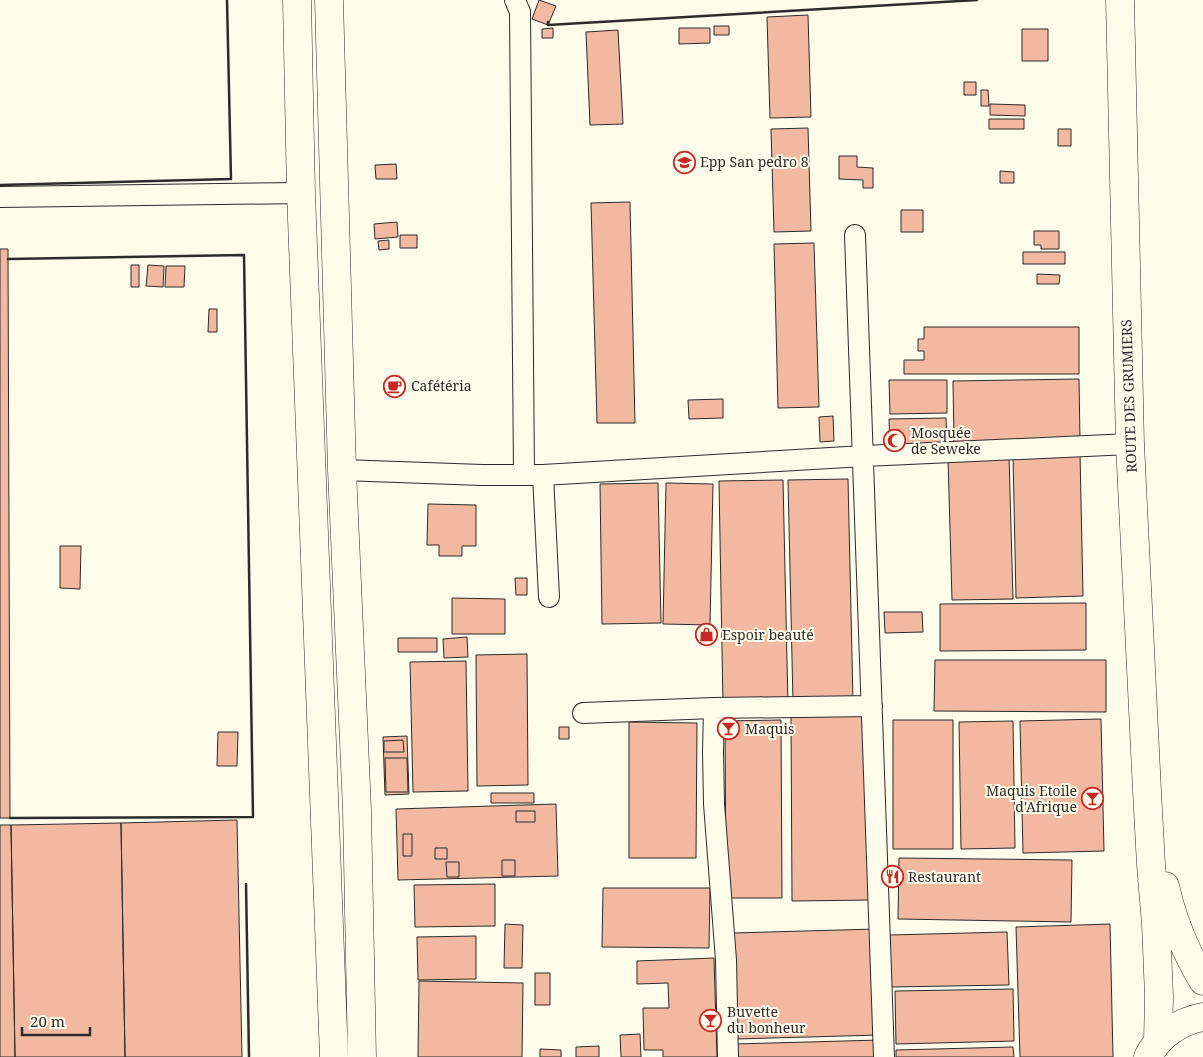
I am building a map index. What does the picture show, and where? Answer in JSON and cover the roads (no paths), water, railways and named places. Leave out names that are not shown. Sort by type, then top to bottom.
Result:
[{"type":"main road","points":[[297,0],[301,193],[334,1057]]},
{"type":"main road","points":[[330,0],[342,470],[357,810],[362,1057]]},
{"type":"main road","name":"ROUTE DES GRUMIERS","points":[[1120,0],[1130,444],[1147,791]]},
{"type":"main road","points":[[1147,791],[1169,903],[1190,959],[1203,981]]},
{"type":"main road","points":[[1147,791],[1159,996],[1153,1049]]},
{"type":"main road","points":[[1153,1049],[1182,1023],[1203,1017]]},
{"type":"street","points":[[515,0],[520,12],[534,474],[549,597]]},
{"type":"street","points":[[0,197],[301,193]]},
{"type":"street","points":[[855,235],[884,1057]]},
{"type":"street","points":[[342,470],[482,475],[534,474],[1130,444]]},
{"type":"street","points":[[583,713],[714,708],[872,706]]},
{"type":"street","points":[[714,708],[712,752],[714,804],[726,960],[728,1057]]},
{"type":"place","name":"Epp San pedro 8","points":[[684,162]]},
{"type":"place","name":"Cafétéria","points":[[395,386]]},
{"type":"place","name":"Mosquée de Seweke","points":[[895,441]]},
{"type":"place","name":"Espoir beauté","points":[[706,635]]},
{"type":"place","name":"Maquis","points":[[729,729]]},
{"type":"place","name":"Maquis Etoile d'Afrique","points":[[1093,799]]},
{"type":"place","name":"Restaurant","points":[[892,877]]},
{"type":"place","name":"Buvette du bonheur","points":[[711,1020]]}]
